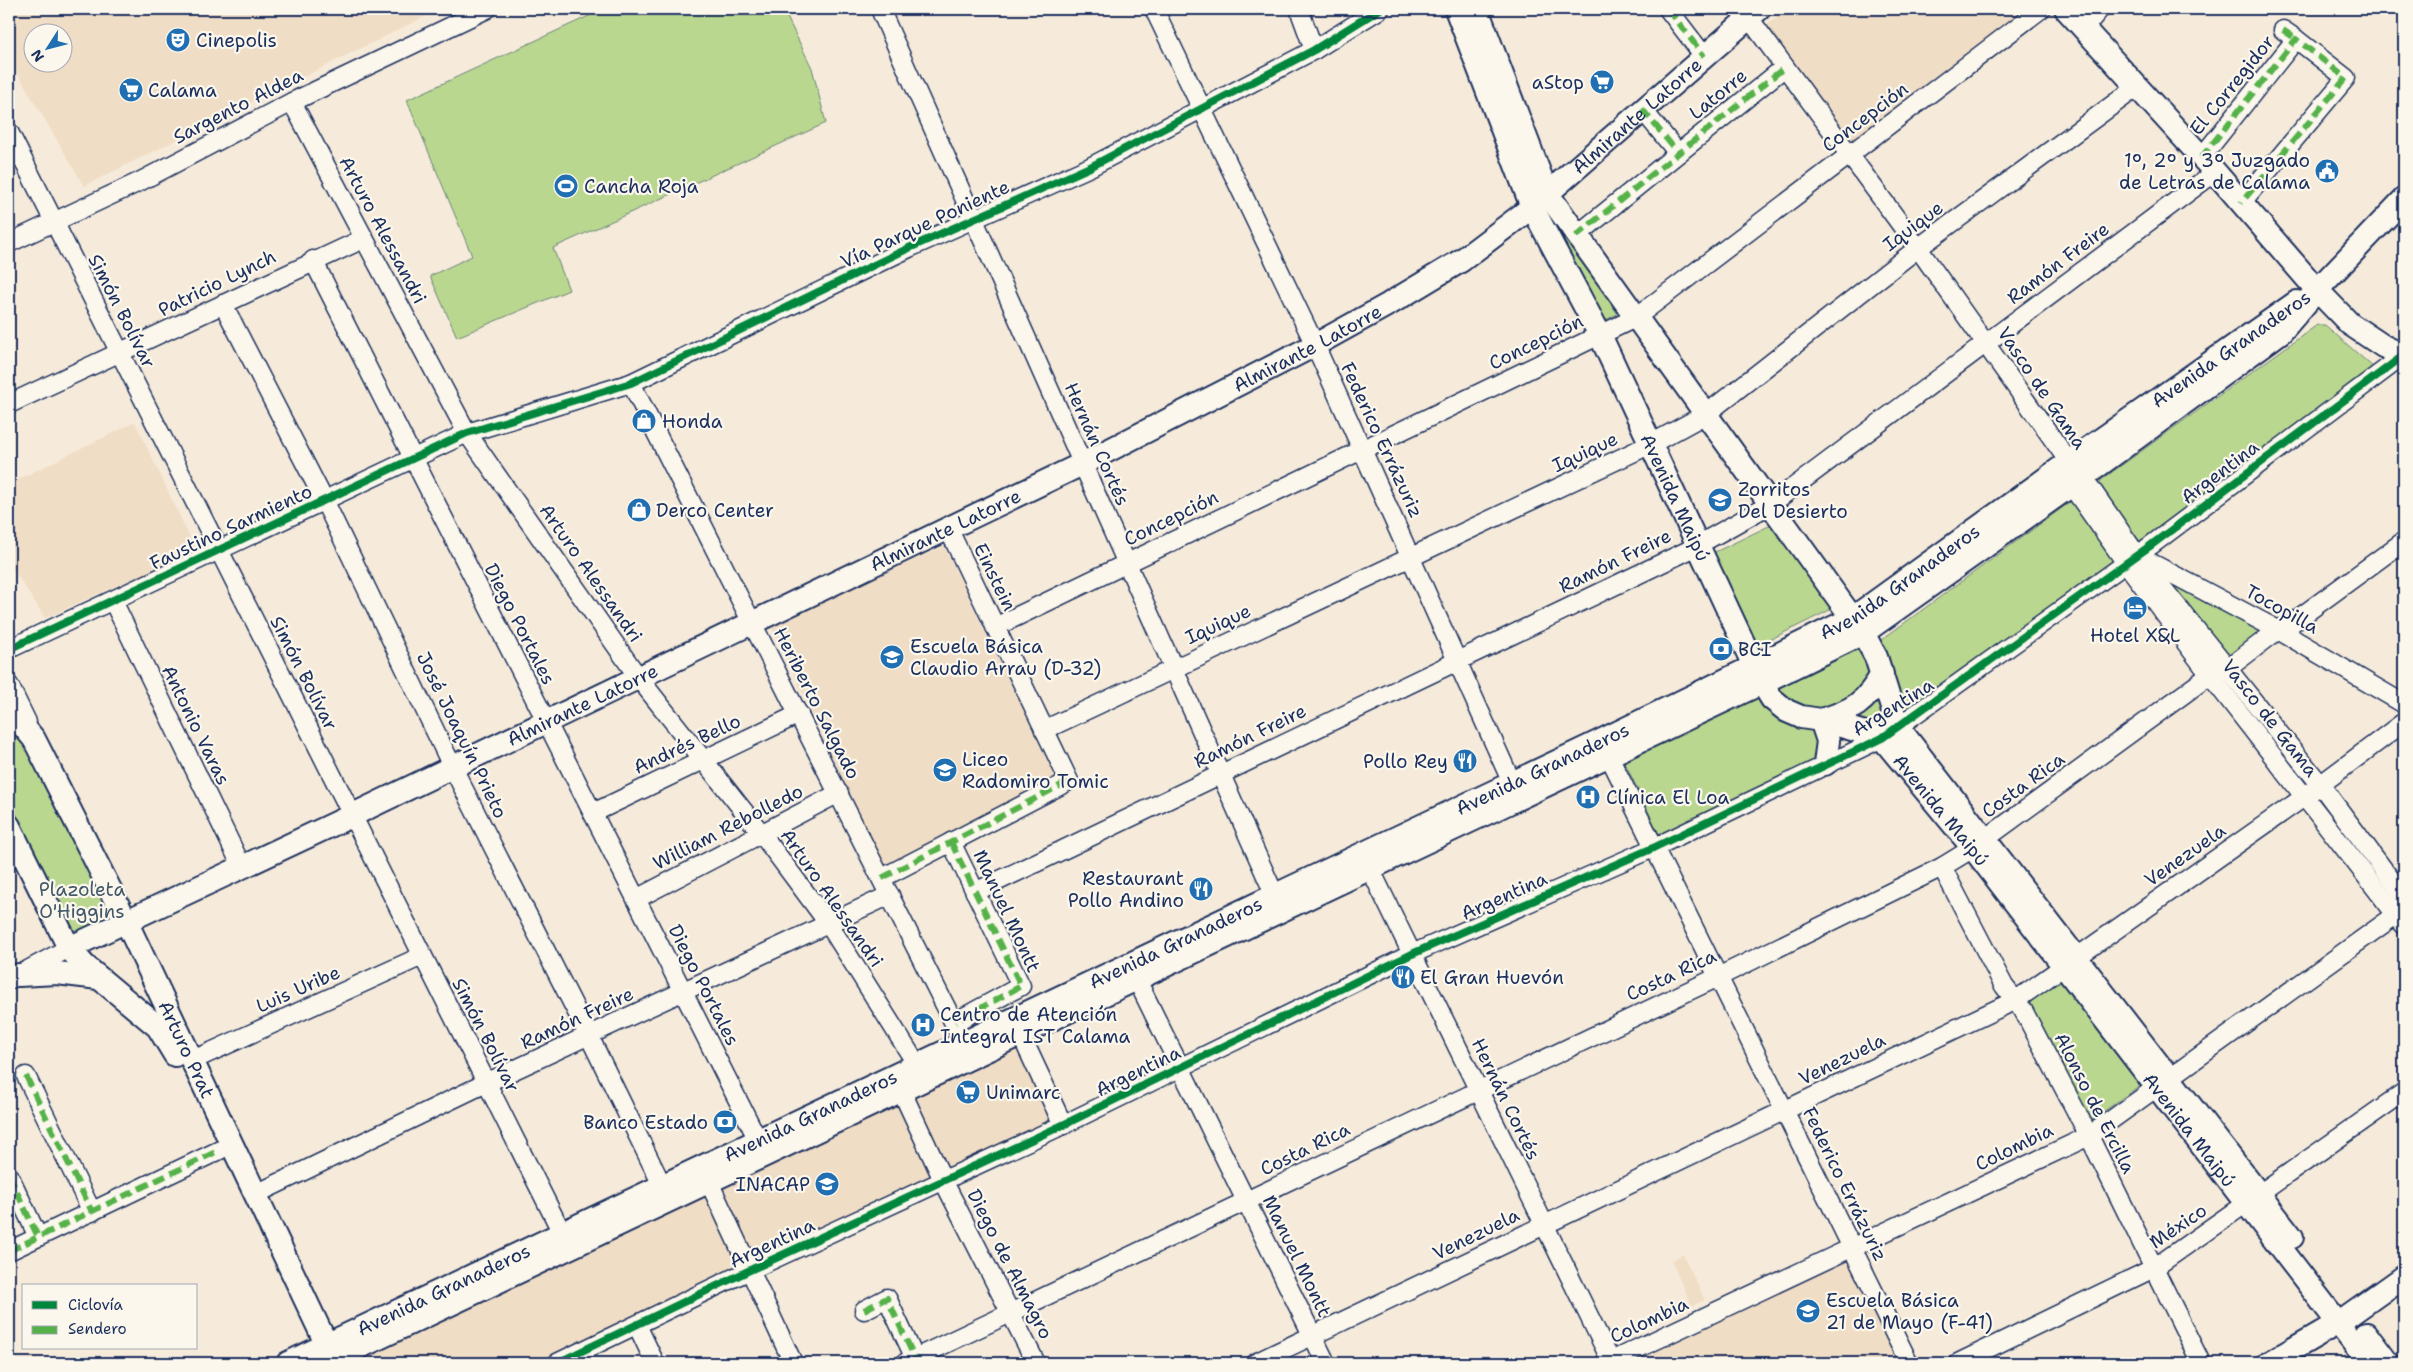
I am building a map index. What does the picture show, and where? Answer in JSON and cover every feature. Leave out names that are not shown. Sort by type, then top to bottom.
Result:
[{"type":"main road","points":[[1456,9],[1540,200]]},
{"type":"main road","points":[[1477,9],[1540,200]]},
{"type":"main road","points":[[2066,9],[2242,203],[2317,290],[2350,324],[2383,346],[2404,356]]},
{"type":"main road","name":"Almirante Latorre","points":[[69,948],[352,815],[1082,464],[1315,345],[1436,276],[1540,200],[1754,13]]},
{"type":"main road","name":"Avenida Maipú","points":[[1540,200],[1576,236],[1858,625],[1876,657],[1882,674],[1890,733],[1980,843],[2349,1324],[2388,1363]]},
{"type":"main road","name":"Avenida Maipú","points":[[1540,200],[1600,335],[1758,674],[1772,699],[1787,711],[1801,717],[1890,733]]},
{"type":"main road","name":"Avenida Granaderos","points":[[326,1358],[562,1233],[662,1185],[706,1175],[758,1140],[1021,1035],[1136,980],[1366,862],[1512,783],[1758,674],[1858,625],[2281,332],[2317,290],[2404,201]]},
{"type":"main road","name":"Avenida Granaderos","points":[[288,1363],[326,1358],[898,1084],[916,1066],[964,1042],[1274,896],[1366,862],[1609,756],[1758,674]]},
{"type":"main road","points":[[1825,764],[1828,741],[1821,720],[1847,713],[1865,699],[1882,674]]},
{"type":"main road","name":"Arturo Prat","points":[[9,709],[34,739],[126,921],[254,1195],[326,1358]]},
{"type":"main road","name":"Arturo Prat","points":[[9,826],[69,948],[99,978],[158,1027],[169,1044],[220,1150],[326,1358]]},
{"type":"main road","points":[[14,977],[57,973],[99,978]]},
{"type":"main road","points":[[2298,1363],[2349,1324],[2404,1276]]},
{"type":"main road","points":[[2269,1363],[2349,1324],[2404,1292]]},
{"type":"main road","name":"Avenida Maipú","points":[[2349,1324],[2369,1363]]},
{"type":"street","name":"Sargento Aldea","points":[[9,243],[141,181],[292,102],[487,9]]},
{"type":"street","name":"Hernán Cortés","points":[[880,9],[1274,896]]},
{"type":"street","name":"Federico Errázuriz","points":[[1154,9],[1315,345],[1512,783]]},
{"type":"street","points":[[1299,9],[1314,50]]},
{"type":"street","name":"Vía Parque Poniente","points":[[467,433],[631,383],[974,219],[1090,167],[1314,50],[1380,9]]},
{"type":"street","points":[[1668,9],[1704,56]]},
{"type":"street","name":"Concepción","points":[[995,626],[1635,318],[2041,9]]},
{"type":"street","points":[[2084,28],[2100,9]]},
{"type":"street","name":"Vasco de Gama","points":[[1754,13],[1785,67],[1986,343],[2210,675],[2304,797],[2401,916]]},
{"type":"street","name":"El Corregidor","points":[[2208,165],[2290,35],[2346,78],[2242,203]]},
{"type":"street","name":"Latorre","points":[[1576,236],[1785,67]]},
{"type":"street","name":"Iquique","points":[[1044,730],[1411,555],[1651,444],[1706,414],[1918,248],[2137,87]]},
{"type":"street","name":"Arturo Alessandri","points":[[292,102],[467,433],[638,677],[828,923],[916,1066]]},
{"type":"street","points":[[1642,109],[1678,154]]},
{"type":"street","name":"Simón Bolívar","points":[[9,132],[562,1233]]},
{"type":"street","name":"Ramón Freire","points":[[975,892],[1699,544],[1771,504],[1986,343],[2208,165]]},
{"type":"street","name":"Patricio Lynch","points":[[9,404],[314,260],[363,239]]},
{"type":"street","name":"Diego Portales","points":[[314,260],[412,458],[758,1140]]},
{"type":"street","name":"José Joaquín Prieto","points":[[223,304],[324,500],[452,766],[662,1185]]},
{"type":"street","name":"Argentina","points":[[557,1363],[750,1270],[1063,1125],[1412,954],[1653,848],[1890,733],[2132,559],[2404,356]]},
{"type":"street","name":"Heriberto Salgado","points":[[631,383],[964,1042]]},
{"type":"street","name":"Faustino Sarmiento","points":[[9,649],[467,433]]},
{"type":"street","name":"Einstein","points":[[948,528],[1069,781],[951,842]]},
{"type":"street","name":"Costa Rica","points":[[912,1362],[1942,867],[1980,843],[2210,675],[2227,669],[2278,630],[2288,626],[2404,541]]},
{"type":"street","name":"Vasco de Gama","points":[[2132,559],[2227,669],[2320,784],[2404,897]]},
{"type":"street","name":"Tocopilla","points":[[2132,559],[2278,630],[2404,704]]},
{"type":"street","name":"Antonio Varas","points":[[113,601],[242,867]]},
{"type":"street","name":"Arturo Prat","points":[[9,685],[34,739]]},
{"type":"street","name":"Andrés Bello","points":[[593,813],[799,714]]},
{"type":"street","name":"Venezuela","points":[[1255,1363],[2016,1000],[2304,797],[2404,722]]},
{"type":"street","name":"Federico Errázuriz","points":[[1609,756],[1910,1363]]},
{"type":"street","name":"William Rebolledo","points":[[636,899],[839,793]]},
{"type":"street","points":[[882,878],[951,842]]},
{"type":"street","name":"Manuel Montt","points":[[951,842],[1021,986],[955,1022]]},
{"type":"street","name":"Hernán Cortés","points":[[1366,862],[1610,1363]]},
{"type":"street","name":"Alonso de Ercilla","points":[[1942,867],[2004,986],[2016,1000],[2088,1136],[2200,1363]]},
{"type":"street","name":"Ramón Freire","points":[[254,1195],[486,1083],[890,895]]},
{"type":"street","name":"Colombia","points":[[1610,1363],[2088,1136],[2401,916]]},
{"type":"street","points":[[14,977],[69,948]]},
{"type":"street","name":"Luis Uribe","points":[[192,1061],[422,956]]},
{"type":"street","name":"Manuel Montt","points":[[1136,980],[1326,1363]]},
{"type":"street","points":[[1021,1035],[1063,1125]]},
{"type":"street","points":[[26,1076],[92,1212]]},
{"type":"street","name":"Diego de Almagro","points":[[898,1084],[943,1180],[1036,1363]]},
{"type":"street","name":"México","points":[[1958,1363],[2154,1268],[2254,1200],[2404,1092]]},
{"type":"street","points":[[9,1251],[220,1150]]},
{"type":"street","points":[[9,1175],[38,1237]]},
{"type":"street","points":[[706,1175],[793,1363]]},
{"type":"street","points":[[864,1310],[887,1298],[912,1362]]},
{"type":"street","points":[[637,1325],[655,1363]]},
{"type":"shaded area","name":"Calama","points":[[9,9],[440,9],[84,186],[9,59]]},
{"type":"shaded area","points":[[1786,9],[2024,9],[1853,144],[1766,26]]},
{"type":"shaded area","points":[[135,422],[196,550],[45,618],[13,569],[9,570],[9,484]]},
{"type":"shaded area","points":[[944,546],[1055,777],[884,867],[771,626]]},
{"type":"shaded area","points":[[1016,1047],[1053,1124],[950,1175],[913,1095]]},
{"type":"shaded area","name":"INACAP","points":[[898,1099],[937,1179],[755,1263],[720,1187]]},
{"type":"shaded area","points":[[702,1189],[741,1270],[548,1363],[356,1363],[353,1357]]},
{"type":"shaded area","points":[[1683,1254],[1705,1300],[1692,1306],[1671,1261]]},
{"type":"shaded area","name":"Escuela Básica 21 de Mayo (F-41)","points":[[1850,1259],[1903,1363],[1631,1363]]},
{"type":"green space","name":"Cancha Roja","points":[[604,9],[783,9],[812,68],[826,123],[553,248],[569,290],[457,337],[430,276],[472,256],[407,100]]},
{"type":"green space","points":[[1555,212],[1625,310],[1600,323],[1550,219]]},
{"type":"green space","points":[[2317,325],[2325,325],[2374,368],[2143,541],[2139,541],[2099,486],[2101,480]]},
{"type":"green space","points":[[2073,500],[2117,561],[1906,713],[1877,643]]},
{"type":"green space","points":[[1775,523],[1836,607],[1755,647],[1711,554]]},
{"type":"green space","points":[[2171,583],[2264,630],[2228,657]]},
{"type":"green space","points":[[1858,642],[1873,676],[1835,710],[1805,711],[1771,684]]},
{"type":"green space","points":[[1878,689],[1891,722],[1884,731],[1853,722]]},
{"type":"green space","points":[[1763,695],[1808,726],[1818,737],[1817,761],[1661,838],[1624,761]]},
{"type":"green space","name":"Plazoleta O'Higgins","points":[[9,728],[23,737],[113,914],[75,933],[9,799]]},
{"type":"green space","points":[[2063,981],[2143,1083],[2085,1125],[2024,1002]]},
{"type":"marked path","points":[[1668,9],[1704,56]]},
{"type":"marked path","points":[[2283,30],[2296,39]]},
{"type":"marked path","points":[[2201,158],[2296,39],[2346,78],[2241,203]]},
{"type":"marked path","points":[[1576,236],[1785,67]]},
{"type":"marked path","points":[[1642,109],[1678,153]]},
{"type":"marked path","points":[[882,878],[1069,781]]},
{"type":"marked path","points":[[951,842],[1021,986],[955,1022]]},
{"type":"marked path","points":[[26,1076],[92,1212]]},
{"type":"marked path","points":[[9,1251],[220,1150]]},
{"type":"marked path","points":[[9,1175],[38,1237]]},
{"type":"marked path","points":[[864,1310],[887,1298],[917,1363]]},
{"type":"cycle path","points":[[9,649],[467,433],[631,383],[909,248],[1090,167],[1314,50],[1380,9]]},
{"type":"cycle path","points":[[557,1363],[750,1270],[1063,1125],[1412,954],[1653,848],[1882,738],[2150,546],[2403,356]]},
{"type":"place","name":"Cinepolis","points":[[178,40]]},
{"type":"place","name":"aStop","points":[[1602,82]]},
{"type":"place","name":"Calama","points":[[131,90]]},
{"type":"place","name":"1º, 2º y 3º Juzgado de Letras de Calama","points":[[2327,171]]},
{"type":"place","name":"Cancha Roja","points":[[566,186]]},
{"type":"place","name":"Honda","points":[[644,421]]},
{"type":"place","name":"Zorritos Del Desierto","points":[[1720,500]]},
{"type":"place","name":"Derco Center","points":[[639,510]]},
{"type":"place","name":"Hotel X&L","points":[[2135,608]]},
{"type":"place","name":"BCI","points":[[1721,649]]},
{"type":"place","name":"Escuela Básica Claudio Arrau (D-32)","points":[[892,657]]},
{"type":"place","name":"Pollo Rey","points":[[1465,761]]},
{"type":"place","name":"Liceo Radomiro Tomic","points":[[945,770]]},
{"type":"place","name":"Clínica El Loa","points":[[1588,797]]},
{"type":"place","name":"Restaurant Pollo Andino","points":[[1201,889]]},
{"type":"place","name":"El Gran Huevón","points":[[1403,977]]},
{"type":"place","name":"Centro de Atención Integral IST Calama","points":[[923,1025]]},
{"type":"place","name":"Unimarc","points":[[968,1092]]},
{"type":"place","name":"Banco Estado","points":[[725,1122]]},
{"type":"place","name":"INACAP","points":[[827,1184]]},
{"type":"place","name":"Escuela Básica 21 de Mayo (F-41)","points":[[1808,1311]]}]
